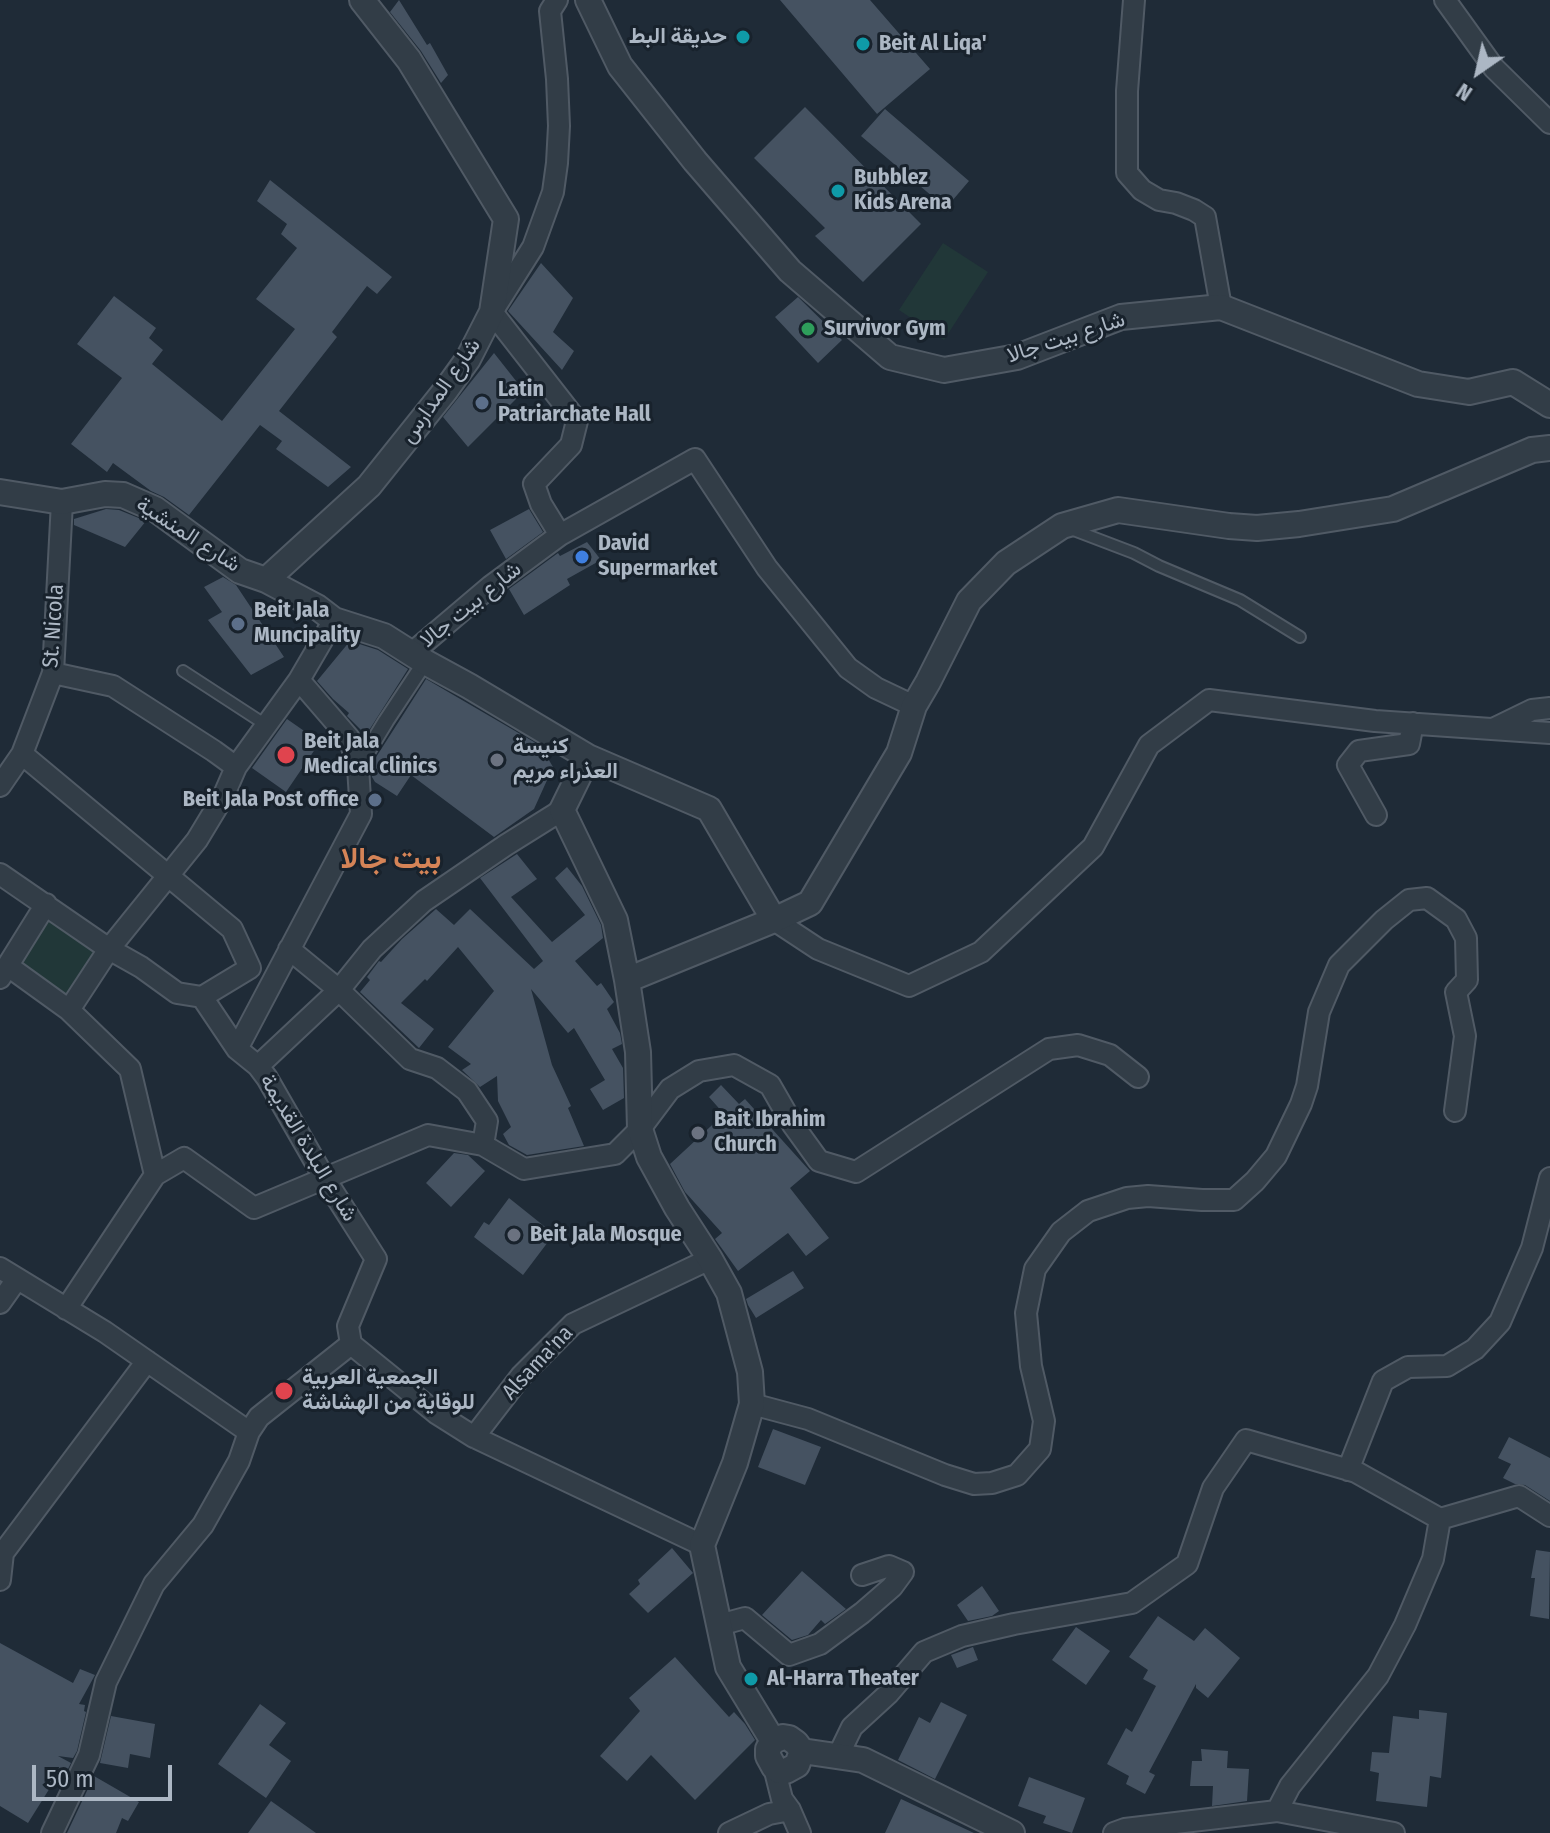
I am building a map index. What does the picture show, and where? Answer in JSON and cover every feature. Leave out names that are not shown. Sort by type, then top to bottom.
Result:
[{"type":"street","name":"شارع المدارس","points":[[266,580],[369,486],[461,370],[492,312],[506,219],[409,60],[362,0]]},
{"type":"street","points":[[557,0],[550,11],[559,126],[553,192],[533,247],[492,312],[577,421],[571,445],[534,484],[541,504],[560,535]]},
{"type":"street","name":"شارع بيت جالا","points":[[588,0],[620,66],[695,161],[790,271],[890,357],[944,370],[1017,357],[1121,317],[1221,307],[1418,384],[1469,392],[1513,382],[1550,405]]},
{"type":"street","points":[[1134,0],[1127,91],[1127,173],[1142,190],[1159,200],[1176,203],[1205,217],[1221,307]]},
{"type":"street","points":[[1445,0],[1494,68],[1550,123]]},
{"type":"street","points":[[627,980],[810,903],[899,753],[914,706],[969,601],[1006,563],[1062,526],[1118,510],[1257,528],[1393,509],[1532,450],[1550,448]]},
{"type":"street","name":"شارع بيت جالا","points":[[419,657],[491,586],[560,535],[695,459],[767,568],[848,668],[876,688],[914,706]]},
{"type":"street","name":"شارع المنشية","points":[[0,492],[62,502],[105,494],[123,495],[155,509],[240,571],[266,580],[317,607],[334,620],[384,636],[588,757],[709,809],[774,920]]},
{"type":"street","name":"St. Nicola","points":[[0,786],[22,754],[53,673],[62,502]]},
{"type":"street","points":[[69,1010],[109,949],[197,840],[223,797],[236,767],[299,680],[334,620]]},
{"type":"street","points":[[358,767],[403,695],[419,657]]},
{"type":"street","points":[[53,673],[113,686],[236,767]]},
{"type":"street","points":[[237,1049],[361,814],[358,767],[349,738],[299,680]]},
{"type":"street","points":[[774,920],[818,949],[909,986],[981,952],[1093,847],[1149,745],[1209,700],[1375,721],[1550,733]]},
{"type":"street","points":[[1495,728],[1532,710],[1550,708]]},
{"type":"street","points":[[1376,815],[1348,765],[1359,751],[1409,744],[1413,723]]},
{"type":"street","points":[[0,874],[177,993],[202,997],[250,968],[232,929],[22,754]]},
{"type":"street","points":[[258,1066],[339,990],[372,949],[424,901],[562,810],[588,757]]},
{"type":"street","points":[[562,810],[615,920],[638,1052],[640,1129],[649,1157],[729,1293],[750,1372],[752,1404],[735,1463],[702,1545],[728,1667],[773,1741],[789,1738],[791,1761],[782,1799],[790,1800]]},
{"type":"street","points":[[752,1404],[808,1419],[974,1484],[992,1483],[1017,1475],[1040,1449],[1044,1421],[1031,1366],[1026,1313],[1035,1269],[1061,1232],[1088,1211],[1127,1198],[1148,1196],[1234,1200],[1255,1181],[1276,1156],[1301,1104],[1307,1086],[1319,1012],[1339,965],[1409,900],[1427,898],[1456,919],[1466,938],[1467,980],[1456,992],[1465,1036],[1455,1111]]},
{"type":"street","points":[[46,904],[4,972],[69,1010],[130,1069],[155,1175]]},
{"type":"street","points":[[289,949],[339,990],[410,1059],[437,1068],[467,1091],[487,1121],[483,1145]]},
{"type":"street","name":"شارع البلدة القديمة","points":[[202,997],[237,1049],[258,1066],[376,1259],[348,1326],[351,1344]]},
{"type":"street","points":[[66,1309],[155,1175],[184,1158],[254,1208],[428,1135],[483,1145],[524,1169],[615,1154],[640,1129],[670,1089],[699,1071],[734,1065],[770,1085],[819,1161],[856,1172],[1049,1049],[1078,1045],[1110,1055],[1138,1077]]},
{"type":"street","points":[[1348,1470],[1383,1381],[1408,1367],[1447,1366],[1475,1349],[1500,1322],[1532,1248],[1550,1178]]},
{"type":"street","name":"Alsama'na","points":[[474,1437],[521,1376],[573,1324],[710,1259]]},
{"type":"street","points":[[0,1303],[9,1274],[105,1332],[249,1432]]},
{"type":"street","points":[[52,1833],[89,1755],[106,1682],[154,1584],[203,1525],[239,1461],[249,1432],[259,1417],[351,1344],[436,1413],[474,1437],[702,1545]]},
{"type":"street","points":[[0,1580],[3,1553],[147,1361]]},
{"type":"street","points":[[729,1833],[790,1800],[806,1767],[814,1760],[833,1755],[852,1727],[888,1694],[924,1652],[962,1636],[1132,1603],[1187,1564],[1213,1488],[1246,1440],[1356,1472],[1440,1519],[1519,1496],[1550,1516]]},
{"type":"street","points":[[1277,1811],[1290,1786],[1378,1676],[1405,1625],[1433,1559],[1440,1519]]},
{"type":"street","points":[[719,1625],[745,1618],[789,1655],[799,1652],[820,1644],[862,1613],[892,1587],[903,1572],[889,1566],[862,1575]]},
{"type":"street","points":[[791,1761],[833,1755],[863,1760],[1012,1833]]},
{"type":"street","points":[[790,1800],[800,1833]]},
{"type":"street","points":[[1114,1833],[1125,1829],[1277,1811],[1394,1833]]},
{"type":"lane","points":[[1062,526],[1134,553],[1240,600],[1300,637]]},
{"type":"lane","points":[[183,671],[266,725]]},
{"type":"green space","points":[[943,243],[988,272],[944,340],[899,310]]},
{"type":"green space","points":[[46,904],[109,949],[69,1010],[8,966]]},
{"type":"building","points":[[399,0],[427,45],[430,43],[448,75],[441,83],[421,51],[390,12]]},
{"type":"building","name":"Beit Al Liqa'","points":[[780,0],[870,0],[930,69],[877,114]]},
{"type":"building","name":"Bubblez Kids Arena","points":[[805,107],[921,224],[863,282],[815,236],[825,228],[754,158]]},
{"type":"building","points":[[885,109],[969,181],[946,208],[861,136]]},
{"type":"building","points":[[270,180],[392,277],[377,294],[367,286],[332,332],[337,337],[279,411],[351,467],[328,487],[276,449],[282,441],[260,425],[189,515],[113,463],[107,472],[71,444],[122,378],[77,344],[114,296],[156,328],[149,338],[163,350],[152,364],[222,421],[295,329],[256,299],[297,248],[281,234],[287,224],[257,201]]},
{"type":"building","points":[[541,263],[573,298],[553,332],[574,351],[562,370],[508,311]]},
{"type":"building","name":"Survivor Gym","points":[[798,297],[842,340],[818,363],[775,317]]},
{"type":"building","name":"Latin Patriarchate Hall","points":[[494,353],[524,391],[468,447],[443,417]]},
{"type":"building","points":[[106,509],[119,510],[146,521],[125,547],[74,525],[74,519]]},
{"type":"building","points":[[529,509],[543,532],[506,559],[490,530]]},
{"type":"building","points":[[587,542],[601,560],[567,579],[570,585],[524,615],[509,589],[558,553],[560,556]]},
{"type":"building","points":[[223,577],[236,585],[284,657],[251,675],[208,620],[222,612],[204,587]]},
{"type":"building","points":[[350,641],[378,650],[408,669],[366,735],[317,681]]},
{"type":"building","points":[[426,679],[534,742],[553,767],[534,809],[494,837],[411,775],[397,796],[372,777],[371,765]]},
{"type":"building","name":"Beit Jala Medical clinics","points":[[287,719],[320,742],[286,792],[252,768]]},
{"type":"building","points":[[517,854],[537,879],[511,897],[552,942],[585,915],[555,878],[567,867],[582,886],[601,925],[603,938],[575,961],[597,986],[601,983],[614,1002],[607,1009],[620,1033],[622,1044],[612,1049],[623,1068],[624,1098],[603,1110],[590,1089],[605,1080],[574,1028],[568,1033],[531,989],[552,1065],[571,1106],[568,1108],[584,1146],[527,1155],[509,1145],[503,1134],[511,1127],[498,1101],[497,1076],[480,1087],[462,1070],[471,1064],[448,1047],[494,991],[458,947],[427,981],[425,979],[401,1003],[434,1029],[419,1048],[360,992],[379,961],[436,909],[454,925],[470,909],[534,969],[543,961],[480,878]]},
{"type":"building","points":[[721,1085],[739,1104],[745,1099],[810,1171],[790,1188],[829,1238],[806,1256],[788,1233],[738,1271],[715,1239],[722,1233],[685,1192],[670,1164],[724,1114],[709,1097]]},
{"type":"building","points":[[454,1153],[468,1155],[485,1171],[451,1207],[426,1183]]},
{"type":"building","name":"Beit Jala Mosque","points":[[509,1198],[554,1234],[523,1275],[474,1237],[484,1222],[489,1225]]},
{"type":"building","points":[[793,1271],[804,1288],[756,1318],[746,1299]]},
{"type":"building","points":[[773,1429],[821,1447],[805,1485],[758,1467]]},
{"type":"building","points":[[1509,1437],[1550,1458],[1550,1501],[1525,1485],[1503,1478],[1511,1464],[1498,1458]]},
{"type":"building","points":[[672,1548],[693,1573],[648,1613],[629,1594],[640,1584],[638,1580]]},
{"type":"building","points":[[1536,1550],[1550,1552],[1549,1619],[1530,1616],[1535,1578],[1531,1578]]},
{"type":"building","points":[[802,1571],[846,1609],[825,1624],[821,1620],[808,1635],[792,1640],[762,1615]]},
{"type":"building","points":[[982,1586],[999,1611],[992,1616],[968,1621],[957,1605]]},
{"type":"building","points":[[1158,1616],[1194,1641],[1205,1628],[1240,1658],[1208,1698],[1196,1688],[1196,1684],[1149,1772],[1155,1775],[1145,1794],[1126,1784],[1129,1776],[1107,1764],[1126,1728],[1132,1732],[1156,1686],[1143,1679],[1148,1670],[1129,1657]]},
{"type":"building","points":[[1076,1627],[1110,1651],[1086,1685],[1052,1660]]},
{"type":"building","points":[[0,1643],[73,1683],[80,1669],[95,1675],[79,1704],[85,1705],[86,1712],[77,1751],[73,1758],[58,1756],[71,1763],[59,1787],[53,1783],[28,1823],[0,1806]]},
{"type":"building","points":[[973,1647],[978,1660],[957,1668],[951,1655]]},
{"type":"building","points":[[675,1657],[729,1717],[734,1712],[755,1740],[695,1800],[651,1755],[627,1781],[600,1756],[640,1711],[629,1698]]},
{"type":"building","points":[[941,1702],[967,1715],[935,1779],[898,1760],[919,1717],[930,1723]]},
{"type":"building","points":[[260,1704],[286,1723],[269,1745],[291,1761],[266,1798],[218,1764]]},
{"type":"building","points":[[1419,1710],[1447,1713],[1441,1778],[1430,1776],[1427,1807],[1376,1801],[1379,1773],[1370,1771],[1372,1752],[1389,1753],[1393,1716],[1419,1719]]},
{"type":"building","points":[[111,1716],[155,1724],[150,1758],[130,1754],[128,1768],[100,1763]]},
{"type":"building","points":[[1201,1749],[1228,1751],[1227,1768],[1249,1769],[1247,1801],[1212,1806],[1213,1786],[1190,1786],[1192,1761],[1202,1761]]},
{"type":"building","points":[[94,1776],[139,1802],[128,1821],[122,1818],[116,1833],[67,1833]]},
{"type":"building","points":[[1029,1777],[1085,1798],[1072,1833],[1043,1823],[1046,1816],[1018,1806]]},
{"type":"building","points":[[901,1799],[974,1833],[885,1833]]},
{"type":"building","points":[[271,1801],[316,1833],[248,1833]]},
{"type":"place","name":"حديقة البط","points":[[743,37]]},
{"type":"place","name":"Beit Al Liqa'","points":[[863,44]]},
{"type":"place","name":"Bubblez Kids Arena","points":[[838,191]]},
{"type":"place","name":"Survivor Gym","points":[[808,329]]},
{"type":"place","name":"Latin Patriarchate Hall","points":[[482,403]]},
{"type":"place","name":"David Supermarket","points":[[582,557]]},
{"type":"place","name":"Beit Jala Muncipality","points":[[238,624]]},
{"type":"place","name":"Beit Jala Medical clinics","points":[[286,755]]},
{"type":"place","name":"كنيسة العذراء مريم","points":[[497,760]]},
{"type":"place","name":"Beit Jala Post office","points":[[375,800]]},
{"type":"place","name":"Bait Ibrahim Church","points":[[698,1133]]},
{"type":"place","name":"Beit Jala Mosque","points":[[514,1235]]},
{"type":"place","name":"الجمعية العربية للوقاية من الهشاشة","points":[[284,1391]]},
{"type":"place","name":"Al-Harra Theater","points":[[751,1679]]},
{"type":"district","name":"بيت جالا","points":[[391,860]]}]
